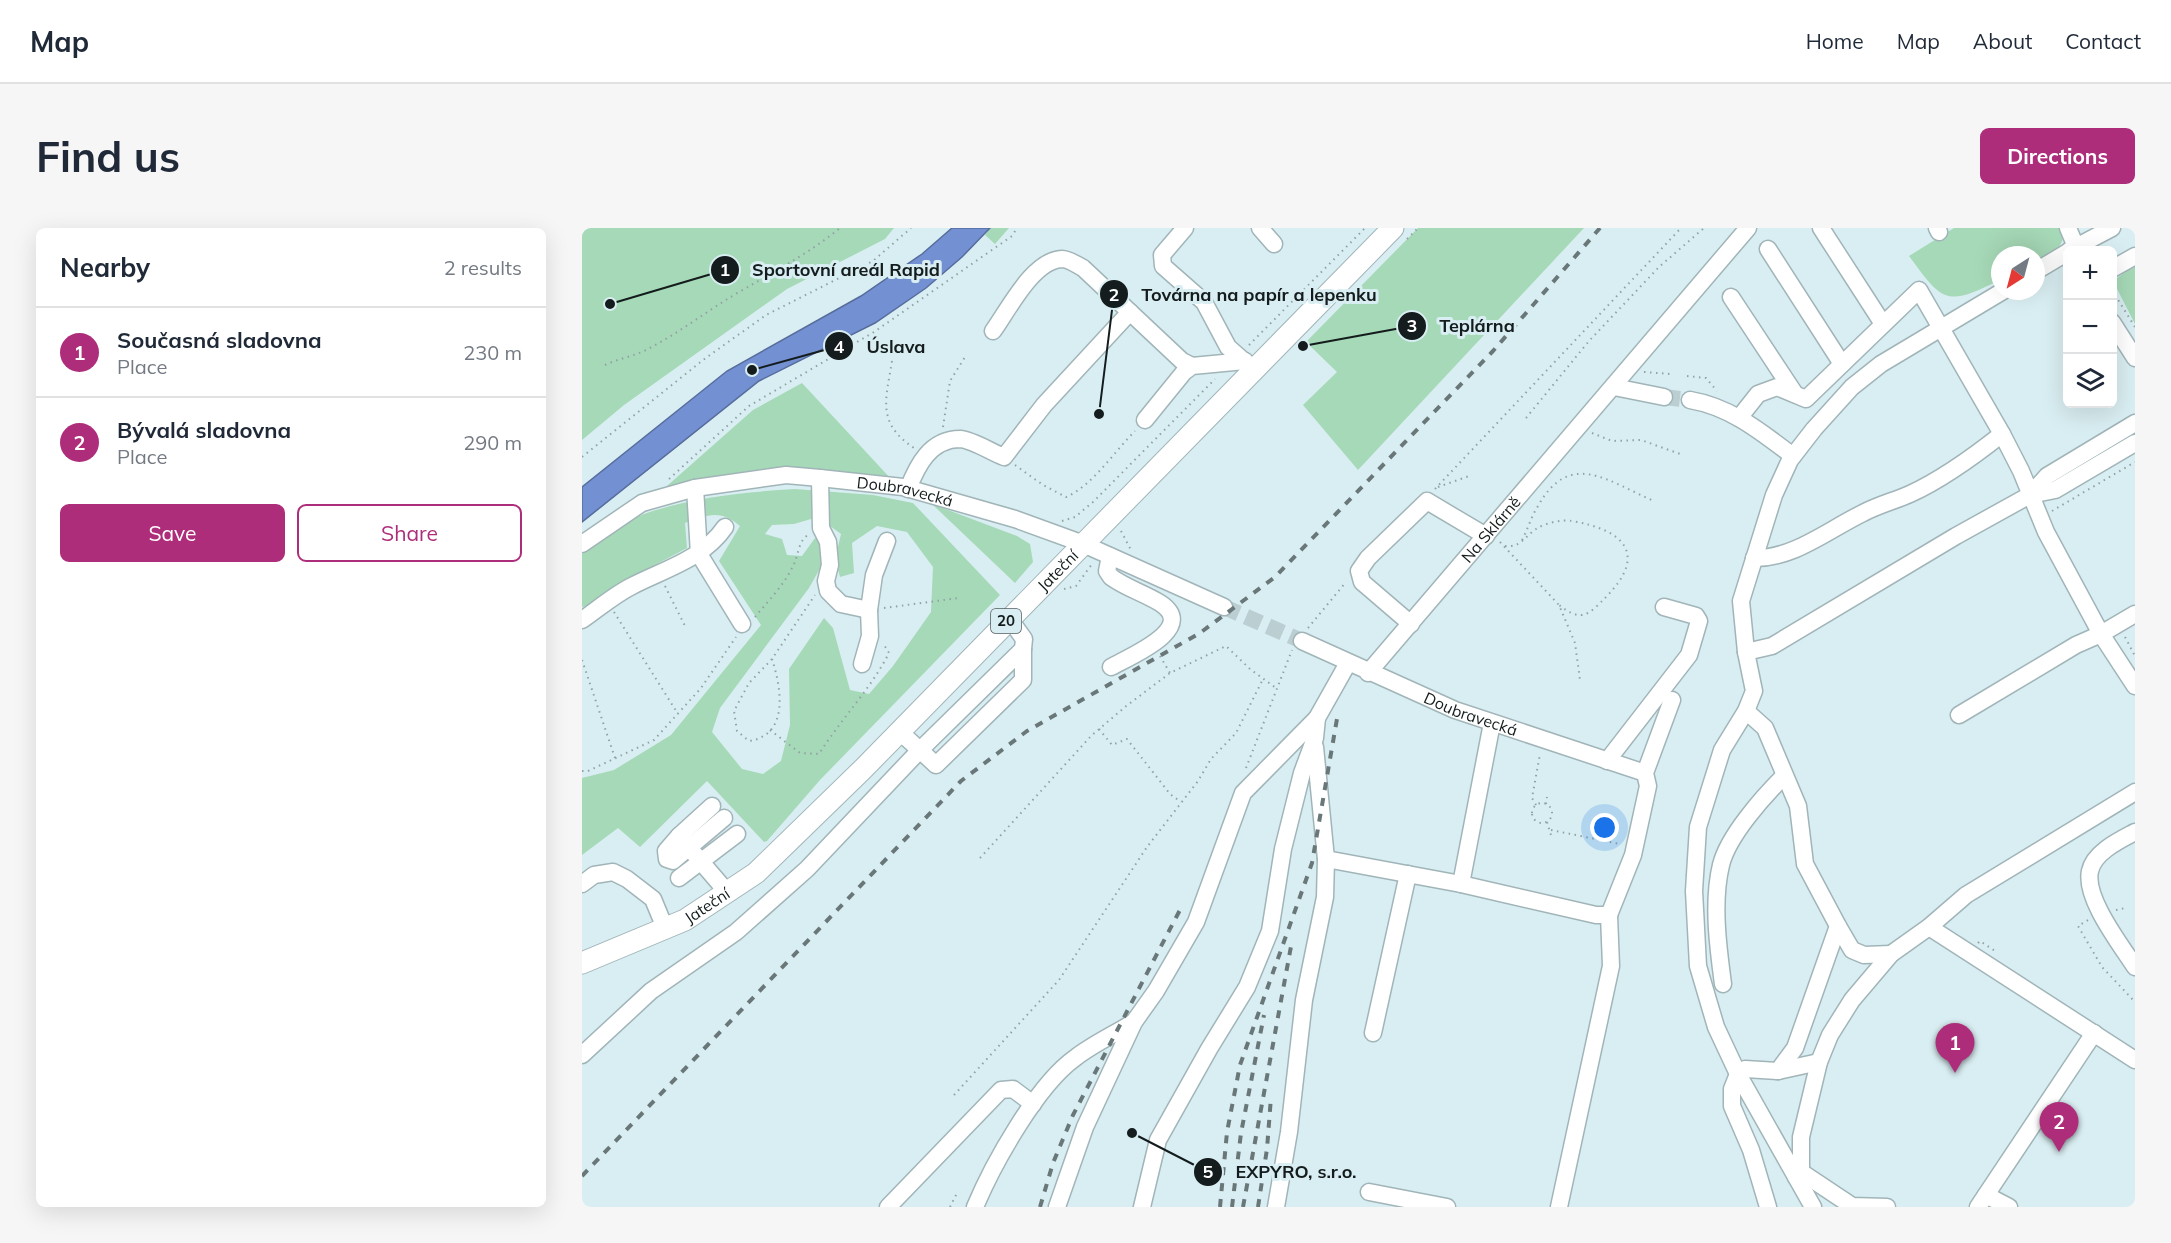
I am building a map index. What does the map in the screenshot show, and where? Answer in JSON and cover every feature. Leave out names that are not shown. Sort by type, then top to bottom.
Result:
[{"type":"main road","name":"Jateční","points":[[582,963],[685,920],[756,873],[899,731],[1115,509],[1249,365],[1394,228]]},
{"type":"street","points":[[1185,228],[1162,255],[1163,266],[1204,302],[1228,347],[1249,365]]},
{"type":"street","points":[[1260,228],[1274,244]]},
{"type":"street","name":"Na Sklárně","points":[[1368,673],[1614,387],[1747,228]]},
{"type":"street","points":[[1821,228],[1883,324]]},
{"type":"street","points":[[2068,228],[2072,246]]},
{"type":"street","points":[[2080,246],[2112,228]]},
{"type":"street","points":[[2117,256],[2135,246]]},
{"type":"street","points":[[1768,249],[1842,364]]},
{"type":"street","points":[[2045,266],[2063,256]]},
{"type":"street","points":[[2117,266],[2135,256]]},
{"type":"street","points":[[993,331],[1037,269],[1052,261],[1065,259],[1083,268],[1182,361],[1192,366],[1249,365]]},
{"type":"street","points":[[1739,418],[1758,394],[1777,387],[1806,399],[1918,290],[2002,434],[2055,551],[2108,630],[2135,686]]},
{"type":"street","points":[[1731,297],[1795,394]]},
{"type":"street","points":[[1813,1207],[1798,1174],[1738,1074],[1716,1027],[1698,966],[1694,891],[1698,827],[1722,750],[1746,711],[1754,692],[1746,652],[1741,601],[1774,495],[1793,456],[1852,387],[1881,364],[1991,298]]},
{"type":"street","points":[[908,489],[924,455],[942,444],[960,439],[1004,457],[1044,405],[1130,312]]},
{"type":"street","points":[[2117,330],[2135,358]]},
{"type":"street","points":[[1145,420],[1184,372],[1192,366]]},
{"type":"street","points":[[1614,387],[1656,396]]},
{"type":"street","points":[[1690,400],[1713,404],[1739,418],[1793,456]]},
{"type":"street","points":[[2030,495],[2047,476],[2135,423]]},
{"type":"street","points":[[1754,558],[1771,558],[1793,550],[1865,512],[1910,494],[1976,455],[2002,434]]},
{"type":"street","points":[[1746,652],[1772,646],[1890,574],[2030,495],[2055,490],[2135,443]]},
{"type":"street","name":"Doubravecká","points":[[582,544],[642,503],[695,488],[786,475],[820,478],[908,489],[1015,519],[1081,543],[1224,607]]},
{"type":"street","points":[[820,478],[821,528],[828,542],[830,565],[826,581],[828,591],[841,604],[869,614]]},
{"type":"street","points":[[695,488],[699,554],[742,624]]},
{"type":"street","points":[[1411,624],[1362,582],[1359,571],[1368,558],[1432,495],[1488,534]]},
{"type":"street","points":[[582,620],[629,587],[699,554],[714,543],[725,527]]},
{"type":"street","points":[[862,664],[870,636],[869,614],[874,575],[887,541]]},
{"type":"street","points":[[1110,556],[1107,571],[1111,577],[1170,611],[1172,628],[1152,643],[1111,667]]},
{"type":"street","points":[[1607,761],[1689,655],[1699,621],[1696,616],[1664,607]]},
{"type":"street","points":[[1959,715],[2076,645],[2135,614]]},
{"type":"street","points":[[899,731],[936,765],[1005,699],[1023,680],[1024,639],[1009,618]]},
{"type":"street","name":"Doubravecká","points":[[1301,639],[1368,673],[1455,710],[1645,773]]},
{"type":"street","points":[[582,1056],[651,991],[736,932],[807,869],[919,751],[1023,649]]},
{"type":"street","points":[[1057,1207],[1085,1127],[1134,1022],[1196,922],[1244,793],[1317,718],[1348,663]]},
{"type":"street","points":[[1559,1207],[1611,966],[1609,915],[1634,847],[1648,786],[1645,773],[1672,700]]},
{"type":"street","points":[[1746,711],[1765,728],[1798,806],[1805,864],[1852,950],[1864,955],[1892,954]]},
{"type":"street","points":[[1276,1207],[1288,1132],[1304,1000],[1324,897],[1326,859],[1315,738],[1317,718]]},
{"type":"street","points":[[1461,884],[1492,723]]},
{"type":"street","points":[[1142,1207],[1158,1140],[1247,987],[1270,931],[1283,849],[1302,773],[1315,738]]},
{"type":"street","points":[[1723,984],[1717,890],[1721,864],[1736,835],[1767,793],[1784,776]]},
{"type":"street","points":[[1798,1174],[1802,1137],[1819,1062],[1830,1035],[1852,1000],[1892,954],[1929,927],[1966,895],[2135,792]]},
{"type":"street","points":[[718,812],[684,842],[727,892]]},
{"type":"street","points":[[2135,832],[2113,844],[2099,857],[2090,870],[2092,888],[2105,921],[2135,967]]},
{"type":"street","points":[[679,878],[737,834]]},
{"type":"street","points":[[1326,859],[1461,884],[1596,915],[1609,915]]},
{"type":"street","points":[[582,884],[594,875],[613,872],[627,879],[653,899],[665,928]]},
{"type":"street","points":[[1373,1033],[1408,874]]},
{"type":"street","points":[[1694,891],[1717,890]]},
{"type":"street","points":[[1778,1071],[1795,1048],[1838,926]]},
{"type":"street","points":[[1929,927],[2135,1060]]},
{"type":"street","points":[[975,1207],[986,1181],[1033,1104],[1074,1058],[1134,1022]]},
{"type":"street","points":[[2009,1207],[1982,1201],[2094,1033]]},
{"type":"street","points":[[1768,1207],[1751,1150],[1732,1106],[1732,1089],[1738,1074],[1745,1069],[1778,1071],[1819,1062]]},
{"type":"street","points":[[888,1207],[1000,1090],[1013,1089],[1033,1104]]},
{"type":"street","points":[[1798,1174],[1852,1206],[1887,1207]]},
{"type":"street","points":[[1369,1192],[1447,1207]]},
{"type":"path","points":[[605,365],[618,358],[642,352],[691,325],[733,296],[813,250],[840,228]]},
{"type":"path","points":[[582,457],[703,360],[766,315],[873,261],[911,228]]},
{"type":"path","points":[[667,481],[749,406],[874,332],[1012,237],[1017,228]]},
{"type":"path","points":[[1432,495],[1681,228]]},
{"type":"path","points":[[1526,418],[1589,340],[1659,267],[1704,228]]},
{"type":"path","points":[[2117,299],[2135,327]]},
{"type":"path","points":[[942,444],[950,381],[965,357]]},
{"type":"path","points":[[892,361],[885,406],[888,423],[908,444],[924,455]]},
{"type":"path","points":[[1650,373],[1671,374]]},
{"type":"path","points":[[1688,376],[1706,378],[1719,394]]},
{"type":"path","points":[[1004,457],[1043,485],[1066,497],[1080,491],[1145,420]]},
{"type":"path","points":[[1579,426],[1602,439],[1641,440],[1683,455]]},
{"type":"path","points":[[2048,513],[2135,462]]},
{"type":"path","points":[[1521,543],[1536,508],[1553,483],[1565,475],[1583,473],[1654,501]]},
{"type":"path","points":[[1432,495],[1472,475]]},
{"type":"path","points":[[1115,509],[1124,517],[1121,529],[1123,537],[1131,550],[1139,555]]},
{"type":"path","points":[[1488,534],[1505,546],[1558,604],[1572,614],[1585,615],[1596,607],[1616,587],[1629,559],[1625,544],[1611,533],[1569,520],[1536,529],[1521,543],[1505,546]]},
{"type":"path","points":[[582,771],[654,740],[678,714],[734,643],[742,624],[750,623],[779,589],[794,565],[804,538],[821,528]]},
{"type":"path","points":[[1244,793],[1238,788],[1276,688],[1301,639],[1352,575],[1359,571]]},
{"type":"path","points":[[658,573],[685,626]]},
{"type":"path","points":[[772,658],[781,706],[771,730],[760,739],[749,741],[737,731],[734,711],[750,683],[772,658],[826,581]]},
{"type":"path","points":[[771,730],[800,753],[819,754],[837,724],[874,681],[889,653],[869,614],[959,598]]},
{"type":"path","points":[[608,602],[678,714]]},
{"type":"path","points":[[1558,604],[1575,643],[1580,680]]},
{"type":"path","points":[[2108,630],[2123,634],[2135,656]]},
{"type":"path","points":[[1152,643],[1170,673]]},
{"type":"path","points":[[980,858],[1099,729],[1170,673],[1226,646],[1276,688]]},
{"type":"path","points":[[582,660],[615,758]]},
{"type":"path","points":[[954,1095],[1059,981],[1147,847],[1198,781],[1211,759],[1236,732],[1263,679]]},
{"type":"path","points":[[1099,729],[1112,745],[1127,739],[1170,794],[1181,802]]},
{"type":"path","points":[[1536,805],[1532,798],[1542,749]]},
{"type":"path","points":[[1547,797],[1546,804],[1552,811],[1547,822],[1551,832],[1634,847]]},
{"type":"path","points":[[1536,805],[1546,804]]},
{"type":"path","points":[[1533,811],[1536,805]]},
{"type":"path","points":[[1528,810],[1533,811]]},
{"type":"path","points":[[1533,811],[1538,822],[1547,822]]},
{"type":"path","points":[[950,1207],[958,1191]]},
{"type":"green space","points":[[582,228],[894,228],[885,239],[787,289],[624,405],[582,440]]},
{"type":"green space","points":[[990,228],[1009,228],[995,244],[985,235]]},
{"type":"green space","points":[[1418,228],[1584,228],[1358,470],[1303,405],[1337,372],[1306,342]]},
{"type":"green space","points":[[1954,228],[2062,228],[2063,235],[2060,245],[2045,257],[2045,246],[1991,246],[1991,284],[1968,294],[1948,296],[1939,292],[1909,256]]},
{"type":"green space","points":[[2135,265],[2135,324],[2117,289],[2117,278]]},
{"type":"green space","points":[[802,383],[892,480],[785,469],[659,493],[753,410]]},
{"type":"green space","points":[[795,489],[873,495],[913,503],[1000,595],[820,780],[767,841],[764,842],[707,781],[640,847],[618,828],[582,855],[582,778],[614,770],[671,735],[761,625],[719,561],[740,526],[726,517],[713,515],[685,523],[687,548],[636,575],[595,604],[582,607],[582,554],[620,526],[636,517],[663,508],[700,499]],"holes":[[[811,519],[830,526],[841,534],[835,559],[840,577],[854,573],[852,543],[877,526],[907,532],[933,567],[931,612],[893,666],[869,694],[850,690],[833,628],[824,618],[789,669],[790,725],[781,761],[763,774],[742,769],[712,732],[720,708],[809,588],[826,558],[822,543],[815,538],[802,556],[787,555],[782,539],[765,534],[772,525],[794,524]]]},
{"type":"green space","points":[[932,504],[1017,536],[1030,544],[1033,562],[1015,583]]},
{"type":"water","points":[[952,228],[990,228],[962,257],[926,288],[875,323],[759,381],[582,522],[582,487],[727,371],[861,296],[922,254]]},
{"type":"tunnel","points":[[1664,397],[1690,400]]},
{"type":"tunnel","points":[[1224,607],[1302,641]]},
{"type":"railway","points":[[582,1176],[961,781],[1027,731],[1200,633],[1275,577],[1493,351],[1600,228]]},
{"type":"railway","points":[[1220,1207],[1227,1132],[1240,1065],[1312,863],[1338,713]]},
{"type":"railway","points":[[1040,1207],[1053,1163],[1073,1115],[1182,906]]},
{"type":"railway","points":[[1243,1207],[1292,941]]},
{"type":"railway","points":[[1232,1207],[1241,1133],[1264,1015]]},
{"type":"railway","points":[[1258,1207],[1267,1149],[1271,1097]]},
{"type":"place","name":"Sportovní areál Rapid","points":[[610,304]]},
{"type":"place","name":"Teplárna","points":[[1303,346]]},
{"type":"place","name":"Úslava","points":[[752,370]]},
{"type":"place","name":"Továrna na papír a lepenku","points":[[1099,414]]},
{"type":"place","name":"Současná sladovna","points":[[1955,1073]]},
{"type":"place","name":"EXPYRO, s.r.o.","points":[[1132,1133]]},
{"type":"place","name":"Bývalá sladovna","points":[[2059,1152]]}]
